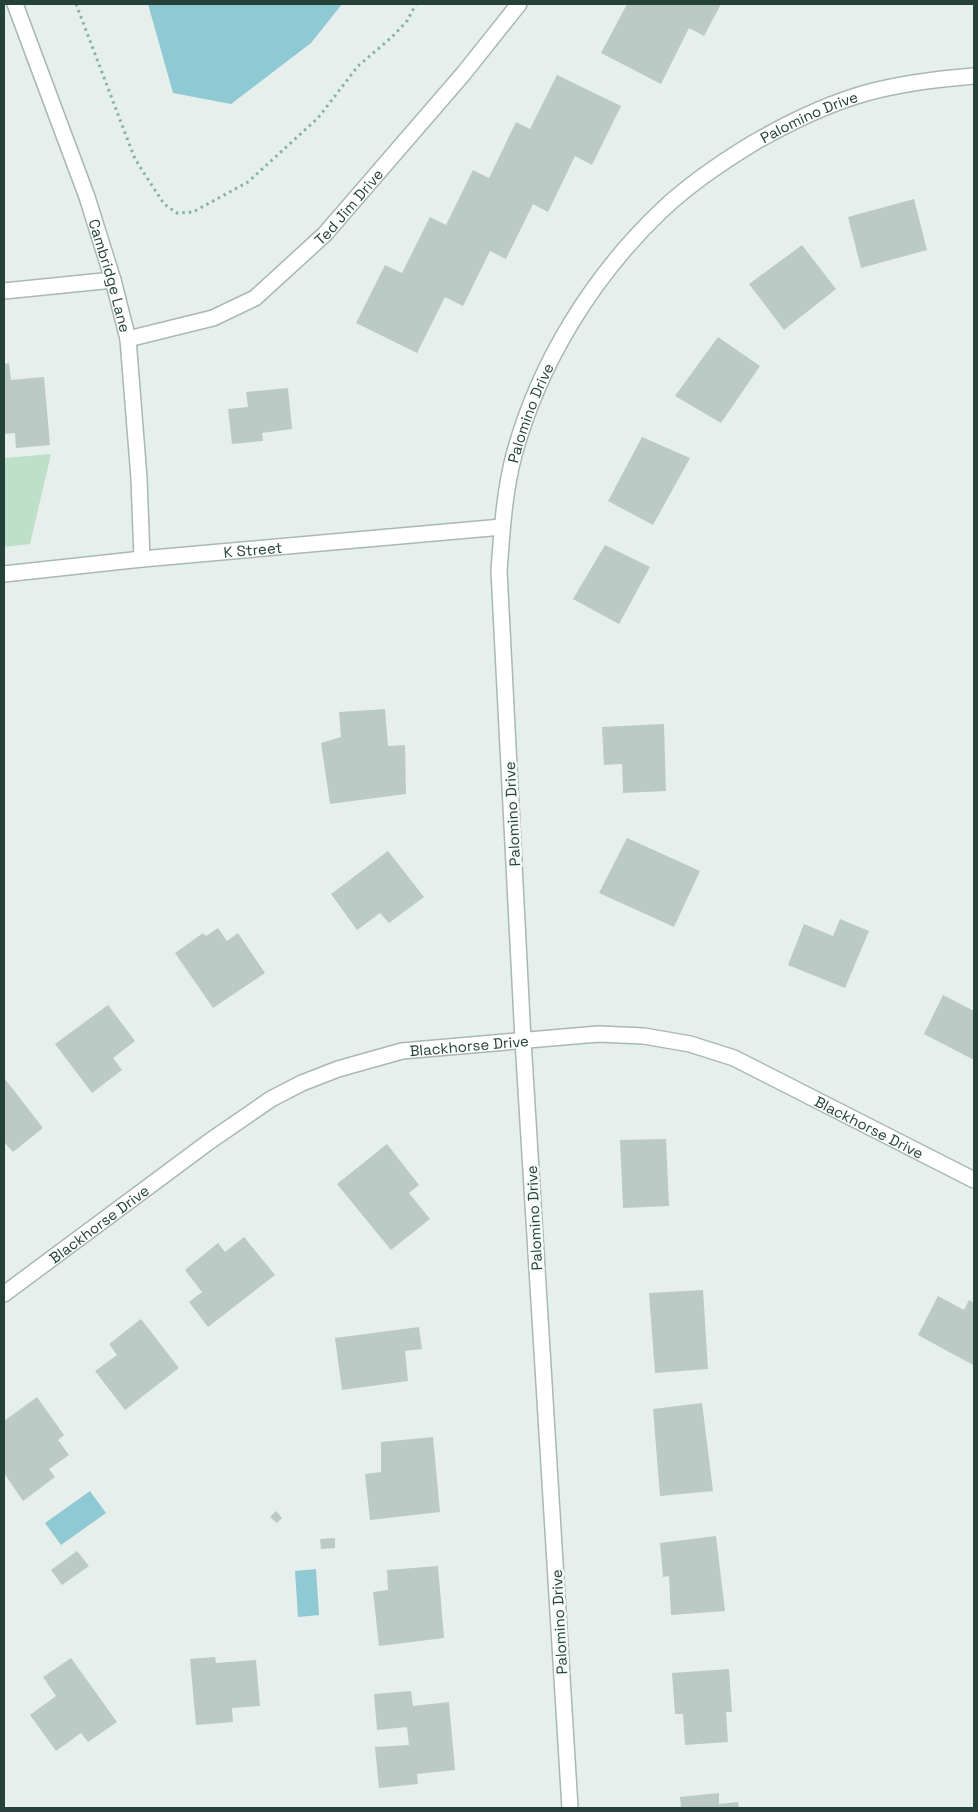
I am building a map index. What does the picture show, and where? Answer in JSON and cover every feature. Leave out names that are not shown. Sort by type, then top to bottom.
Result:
[{"type":"street","name":"Cambridge Lane","points":[[15,4],[87,197],[113,280],[128,339],[139,478],[142,559]]},
{"type":"street","name":"Ted Jim Drive","points":[[128,339],[214,318],[254,298],[325,234],[464,73],[519,4]]},
{"type":"street","name":"Palomino Drive","points":[[570,1808],[523,1040],[499,572],[505,500],[514,456],[526,417],[556,351],[580,309],[612,264],[661,210],[718,165],[780,128],[813,112],[864,93],[898,85],[974,76]]},
{"type":"street","points":[[4,291],[113,280]]},
{"type":"street","name":"K Street","points":[[4,574],[142,559],[502,527]]},
{"type":"street","name":"Blackhorse Drive","points":[[4,1294],[210,1141],[271,1099],[302,1083],[338,1069],[402,1051],[598,1034],[644,1036],[690,1044],[734,1058],[974,1180]]},
{"type":"path","points":[[76,4],[135,159],[164,204],[177,213],[193,212],[248,182],[318,118],[358,66],[392,38],[407,21],[416,4]]},
{"type":"green space","points":[[51,454],[30,544],[4,547],[4,458]]},
{"type":"water","points":[[148,4],[342,4],[311,43],[231,104],[173,93]]},
{"type":"water","points":[[90,1491],[106,1513],[61,1545],[45,1523]]},
{"type":"water","points":[[316,1569],[319,1615],[298,1617],[295,1571]]},
{"type":"building","points":[[627,4],[721,4],[704,36],[689,28],[661,84],[601,53]]},
{"type":"building","points":[[557,75],[621,106],[592,165],[575,156],[548,212],[533,204],[506,259],[490,251],[463,306],[445,297],[417,353],[356,323],[385,265],[402,273],[430,217],[446,225],[473,170],[489,178],[516,122],[530,129]]},
{"type":"building","points":[[914,199],[927,250],[861,268],[848,217]]},
{"type":"building","points":[[802,245],[836,289],[784,330],[749,284]]},
{"type":"building","points":[[718,337],[760,366],[721,423],[675,396]]},
{"type":"building","points":[[9,363],[11,380],[44,377],[50,445],[16,448],[15,433],[4,434],[4,364]]},
{"type":"building","points":[[288,388],[292,429],[262,433],[263,441],[232,444],[228,409],[248,407],[246,392]]},
{"type":"building","points":[[642,437],[690,458],[653,525],[608,501]]},
{"type":"building","points":[[605,545],[650,567],[619,624],[573,599]]},
{"type":"building","points":[[385,709],[388,746],[405,745],[406,794],[330,804],[321,743],[341,737],[339,712]]},
{"type":"building","points":[[664,724],[666,791],[623,793],[622,764],[604,765],[602,727]]},
{"type":"building","points":[[627,838],[700,871],[674,927],[599,893]]},
{"type":"building","points":[[388,851],[424,897],[389,923],[380,913],[357,930],[331,894]]},
{"type":"building","points":[[840,919],[869,931],[845,988],[788,965],[804,924],[833,936]]},
{"type":"building","points":[[218,928],[227,941],[238,933],[265,973],[213,1008],[175,953],[203,933],[206,936]]},
{"type":"building","points":[[943,995],[974,1011],[974,1060],[924,1034]]},
{"type":"building","points":[[108,1005],[135,1041],[113,1058],[122,1070],[92,1093],[55,1044]]},
{"type":"building","points":[[5,1079],[43,1128],[13,1152],[4,1142]]},
{"type":"building","points":[[666,1139],[669,1206],[623,1208],[620,1140]]},
{"type":"building","points":[[387,1144],[419,1185],[409,1193],[430,1219],[391,1250],[337,1184]]},
{"type":"building","points":[[244,1237],[275,1275],[208,1327],[189,1302],[202,1292],[185,1270],[218,1243],[225,1252]]},
{"type":"building","points":[[703,1290],[708,1369],[655,1373],[649,1293]]},
{"type":"building","points":[[938,1296],[964,1310],[969,1300],[974,1303],[973,1365],[918,1335]]},
{"type":"building","points":[[141,1319],[179,1368],[125,1410],[95,1371],[117,1355],[109,1344]]},
{"type":"building","points":[[419,1327],[422,1349],[405,1351],[408,1381],[342,1390],[335,1338]]},
{"type":"building","points":[[37,1397],[64,1435],[58,1440],[69,1455],[49,1469],[55,1477],[23,1501],[4,1473],[4,1421]]},
{"type":"building","points":[[702,1403],[713,1491],[660,1496],[653,1409]]},
{"type":"building","points":[[433,1437],[440,1512],[370,1520],[365,1474],[381,1472],[381,1442]]},
{"type":"building","points":[[276,1511],[282,1518],[277,1523],[270,1517]]},
{"type":"building","points":[[716,1536],[725,1611],[671,1615],[669,1576],[663,1577],[660,1543]]},
{"type":"building","points":[[335,1538],[335,1548],[321,1549],[320,1539]]},
{"type":"building","points":[[77,1551],[89,1566],[62,1585],[51,1570]]},
{"type":"building","points":[[438,1566],[444,1638],[379,1646],[373,1592],[388,1590],[387,1570]]},
{"type":"building","points":[[215,1657],[216,1663],[256,1660],[260,1706],[232,1708],[233,1722],[196,1725],[190,1659]]},
{"type":"building","points":[[71,1658],[117,1722],[88,1742],[81,1733],[56,1751],[30,1715],[56,1696],[43,1677]]},
{"type":"building","points":[[729,1669],[732,1712],[726,1712],[728,1742],[685,1745],[683,1714],[675,1714],[672,1673]]},
{"type":"building","points":[[411,1691],[413,1706],[449,1702],[455,1770],[417,1774],[418,1784],[379,1788],[375,1747],[409,1745],[407,1727],[377,1730],[374,1694]]},
{"type":"building","points":[[719,1793],[719,1804],[738,1802],[739,1808],[681,1808],[680,1797]]}]
